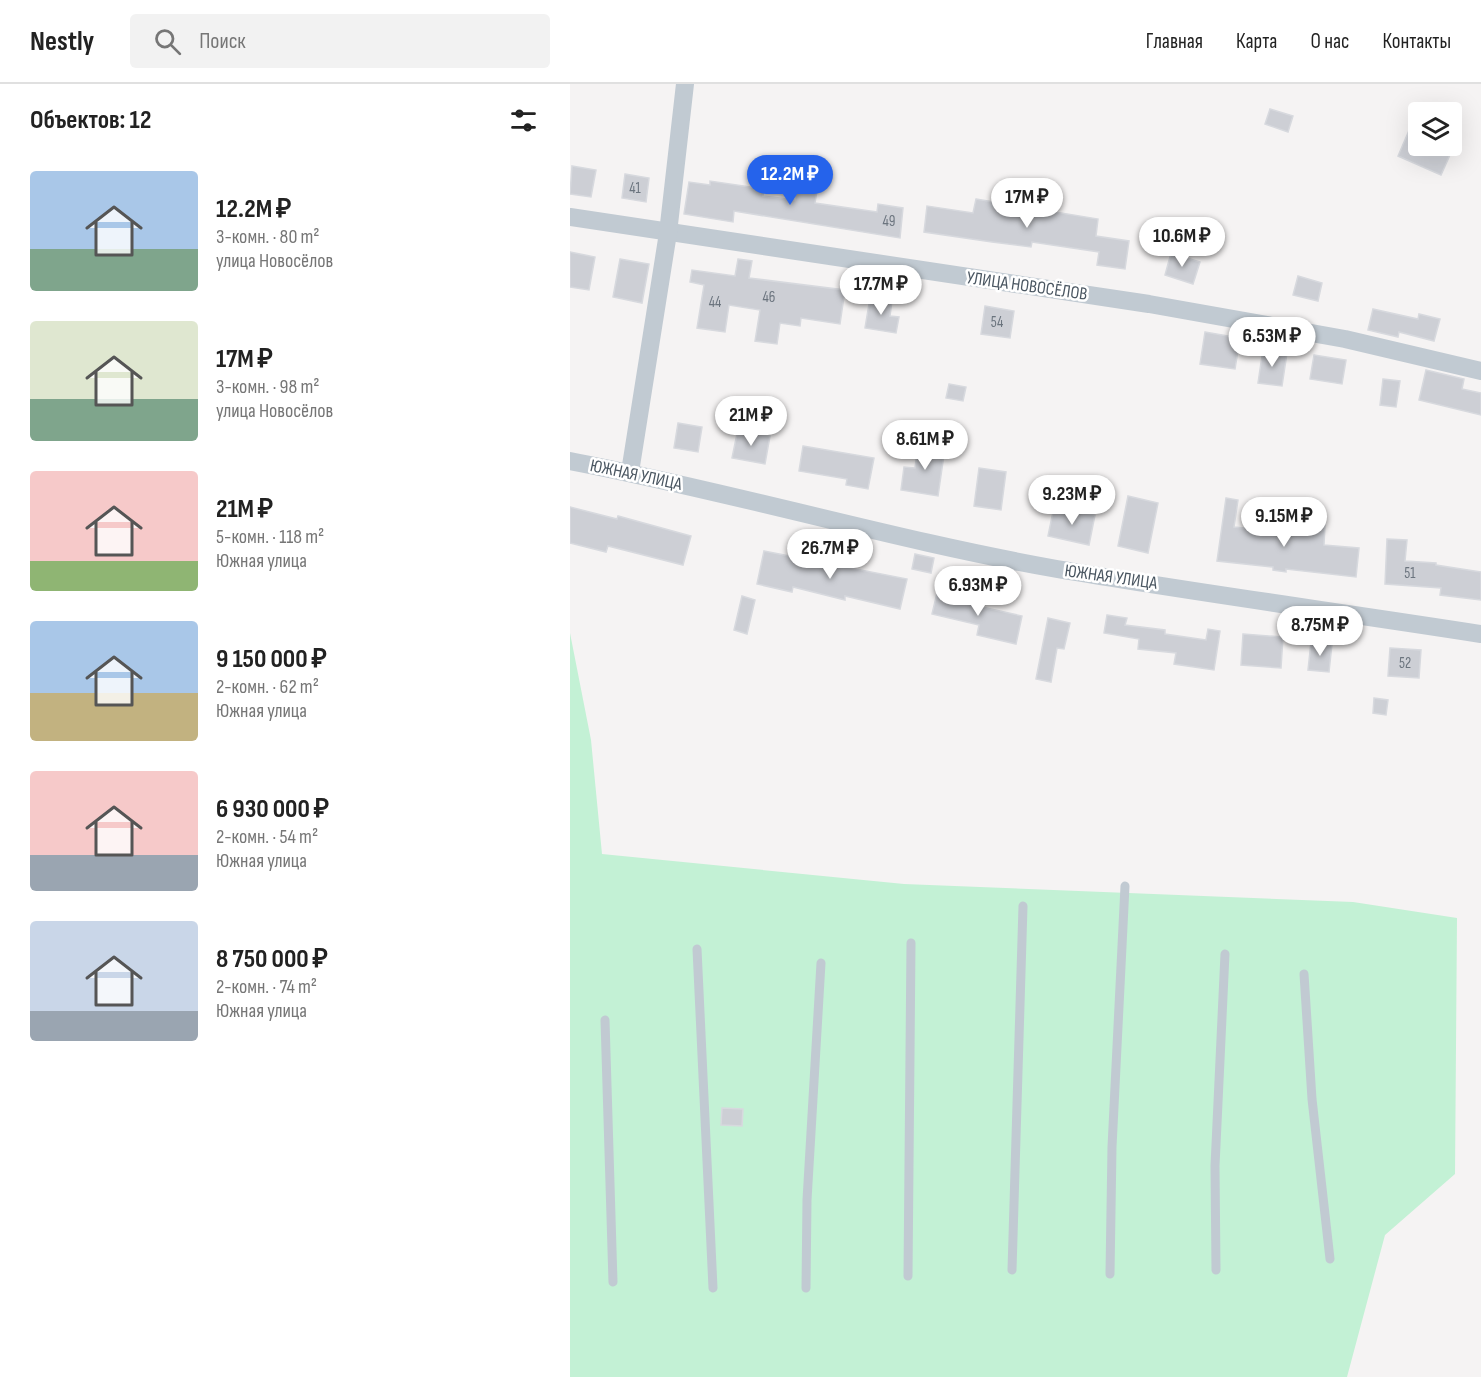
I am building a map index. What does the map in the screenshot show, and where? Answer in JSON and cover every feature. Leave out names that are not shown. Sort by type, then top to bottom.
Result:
[{"type":"street","points":[[630,472],[668,233],[685,84]]},
{"type":"street","name":"УЛИЦА НОВОСЁЛОВ","points":[[570,217],[1149,304],[1345,339],[1481,371]]},
{"type":"street","name":"ЮЖНАЯ УЛИЦА","points":[[570,461],[630,472],[907,538],[1057,568],[1481,634]]},
{"type":"lane","points":[[1110,1274],[1112,1147],[1125,886]]},
{"type":"lane","points":[[1012,1270],[1023,906]]},
{"type":"lane","points":[[908,1276],[911,943]]},
{"type":"lane","points":[[697,949],[713,1288]]},
{"type":"lane","points":[[1216,1270],[1215,1166],[1225,954]]},
{"type":"lane","points":[[806,1288],[807,1200],[821,963]]},
{"type":"lane","points":[[1304,974],[1312,1099],[1330,1259]]},
{"type":"lane","points":[[605,1020],[613,1282]]},
{"type":"green space","points":[[570,633],[591,740],[602,854],[904,884],[1353,902],[1457,918],[1455,1174],[1385,1235],[1347,1377],[570,1377]]},
{"type":"building","points":[[1270,109],[1293,116],[1288,132],[1265,124]]},
{"type":"building","points":[[1408,133],[1408,156],[1450,156],[1441,175],[1398,156]]},
{"type":"building","points":[[800,163],[821,166],[815,203],[877,212],[878,204],[903,208],[900,238],[734,211],[733,222],[684,214],[689,182],[710,185],[710,181],[764,189],[763,196],[795,200]]},
{"type":"building","points":[[572,166],[596,170],[591,197],[570,194]]},
{"type":"building","points":[[625,174],[649,178],[646,202],[622,198]]},
{"type":"building","points":[[976,199],[1098,219],[1096,236],[1129,241],[1125,269],[1097,265],[1099,252],[1032,242],[1031,247],[924,232],[927,206],[973,213]]},
{"type":"building","points":[[570,252],[595,257],[589,290],[570,287]]},
{"type":"building","points":[[1171,253],[1200,262],[1193,284],[1165,275]]},
{"type":"building","points":[[620,259],[649,264],[642,303],[613,297]]},
{"type":"building","points":[[738,259],[752,261],[749,278],[845,290],[840,324],[801,318],[800,326],[780,323],[777,344],[755,341],[760,310],[729,305],[725,332],[697,328],[704,285],[690,282],[692,270],[735,276]]},
{"type":"building","points":[[1298,276],[1322,283],[1318,301],[1293,295]]},
{"type":"building","points":[[870,298],[892,301],[890,316],[899,317],[896,333],[865,328]]},
{"type":"building","points":[[985,306],[1014,311],[1010,338],[981,334]]},
{"type":"building","points":[[1373,309],[1418,319],[1419,314],[1440,319],[1434,341],[1399,332],[1398,337],[1368,330]]},
{"type":"building","points":[[1205,332],[1240,338],[1235,369],[1200,364]]},
{"type":"building","points":[[1263,349],[1287,353],[1282,386],[1258,383]]},
{"type":"building","points":[[1314,355],[1346,360],[1342,384],[1310,379]]},
{"type":"building","points":[[1426,370],[1464,379],[1462,389],[1481,393],[1481,415],[1419,400]]},
{"type":"building","points":[[1383,379],[1400,381],[1396,407],[1380,405]]},
{"type":"building","points":[[949,384],[966,387],[963,401],[946,398]]},
{"type":"building","points":[[678,423],[702,427],[698,452],[674,448]]},
{"type":"building","points":[[738,429],[770,436],[765,464],[732,458]]},
{"type":"building","points":[[918,444],[945,448],[938,496],[901,490],[904,467],[915,468]]},
{"type":"building","points":[[803,446],[874,458],[868,489],[846,485],[847,479],[799,471]]},
{"type":"building","points":[[979,468],[1006,472],[1001,510],[974,506]]},
{"type":"building","points":[[1128,496],[1158,503],[1148,553],[1118,546]]},
{"type":"building","points":[[1226,498],[1238,500],[1234,527],[1278,531],[1279,523],[1310,527],[1310,524],[1325,525],[1324,545],[1359,548],[1356,577],[1286,569],[1286,572],[1273,570],[1273,567],[1217,561]]},
{"type":"building","points":[[570,507],[617,519],[618,516],[691,536],[683,565],[608,546],[606,552],[570,543]]},
{"type":"building","points":[[1054,507],[1095,515],[1089,545],[1048,536]]},
{"type":"building","points":[[1387,539],[1407,540],[1405,561],[1436,563],[1436,565],[1481,572],[1481,600],[1440,595],[1441,588],[1385,584]]},
{"type":"building","points":[[764,551],[907,579],[900,609],[845,596],[845,600],[793,587],[792,592],[757,584]]},
{"type":"building","points":[[915,554],[934,558],[931,573],[912,569]]},
{"type":"building","points":[[938,589],[966,595],[964,603],[1022,616],[1016,644],[977,635],[979,625],[932,614]]},
{"type":"building","points":[[742,596],[755,600],[747,634],[734,630]]},
{"type":"building","points":[[1107,615],[1127,618],[1125,625],[1165,630],[1165,634],[1206,640],[1208,629],[1220,631],[1214,670],[1174,664],[1176,653],[1138,649],[1139,639],[1104,633]]},
{"type":"building","points":[[1048,618],[1070,623],[1064,649],[1057,648],[1051,682],[1036,679]]},
{"type":"building","points":[[1243,634],[1283,637],[1281,668],[1241,665]]},
{"type":"building","points":[[1311,642],[1332,644],[1329,672],[1308,670]]},
{"type":"building","points":[[1390,648],[1421,650],[1419,678],[1388,676]]},
{"type":"building","points":[[1374,698],[1388,700],[1386,715],[1373,713]]},
{"type":"building","points":[[722,1108],[743,1109],[742,1126],[721,1125]]}]
